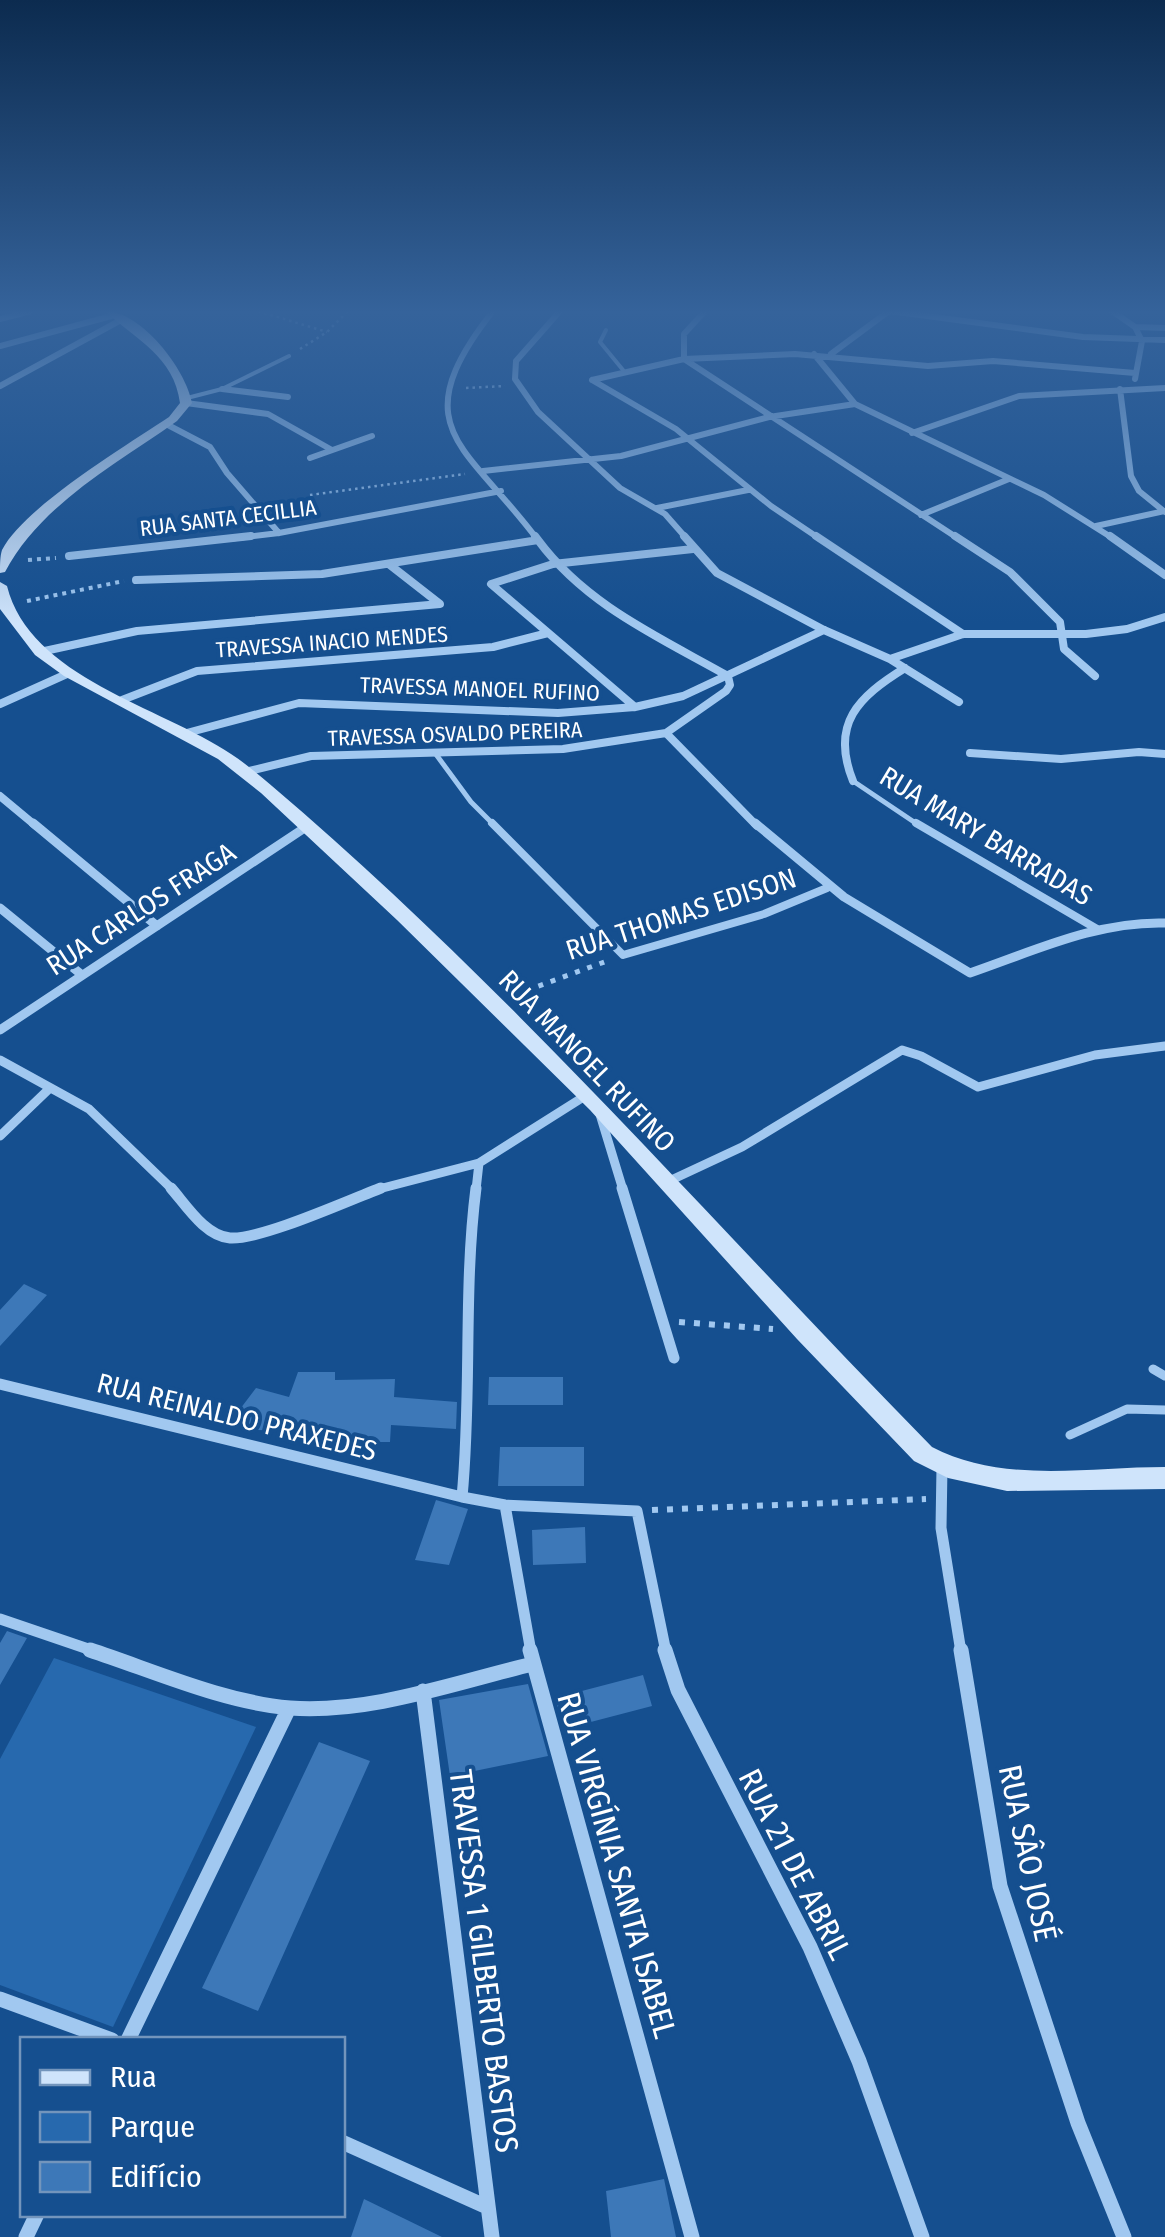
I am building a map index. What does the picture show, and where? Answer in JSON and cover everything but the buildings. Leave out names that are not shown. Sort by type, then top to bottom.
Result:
[{"type":"main road","points":[[0,569],[8,547],[28,524],[173,415]]},
{"type":"main road","name":"RUA MANOEL RUFINO","points":[[2,596],[40,652],[68,672],[224,756],[306,827],[591,1100],[804,1332],[906,1438],[942,1466],[963,1474],[1014,1480],[1164,1481]]},
{"type":"street","points":[[270,415],[332,450]]},
{"type":"street","points":[[448,415],[448,428],[458,447],[501,491],[552,564],[578,586],[728,676],[730,686],[726,691],[666,733],[733,807],[827,888],[970,973],[1097,928],[1129,922],[1165,923]]},
{"type":"street","points":[[542,415],[628,494],[657,508],[693,549],[729,581],[890,659],[959,702]]},
{"type":"street","points":[[649,415],[686,438],[748,490],[964,634]]},
{"type":"street","points":[[483,471],[593,461],[642,452],[780,415]]},
{"type":"street","points":[[877,415],[1096,526],[1165,575]]},
{"type":"street","points":[[912,433],[963,415]]},
{"type":"street","points":[[1123,415],[1131,476],[1139,491],[1165,512]]},
{"type":"street","points":[[769,417],[1010,572],[1060,622],[1064,649],[1095,676]]},
{"type":"street","points":[[166,424],[210,447],[226,473],[279,533]]},
{"type":"street","points":[[310,458],[372,436]]},
{"type":"street","points":[[922,516],[1009,479]]},
{"type":"street","points":[[657,508],[748,490]]},
{"type":"street","name":"RUA SANTA CECILLIA","points":[[69,556],[279,533],[501,491]]},
{"type":"street","points":[[1096,526],[1165,512]]},
{"type":"street","points":[[136,580],[299,576],[538,540]]},
{"type":"street","points":[[636,707],[492,586],[493,582],[552,564],[693,549]]},
{"type":"street","points":[[40,652],[149,630],[440,604],[390,565]]},
{"type":"street","points":[[890,659],[964,634],[1108,632],[1165,617]]},
{"type":"street","name":"TRAVESSA MANOEL RUFINO","points":[[183,734],[298,702],[558,713],[636,707],[682,696],[824,630]]},
{"type":"street","name":"TRAVESSA INACIO MENDES","points":[[122,700],[197,671],[493,648],[548,632]]},
{"type":"street","points":[[853,781],[845,767],[846,720],[873,686],[905,668]]},
{"type":"street","points":[[0,704],[68,672]]},
{"type":"street","name":"TRAVESSA OSVALDO PEREIRA","points":[[245,772],[311,756],[581,748],[666,733]]},
{"type":"street","points":[[970,754],[1061,759],[1149,751],[1165,754]]},
{"type":"street","points":[[0,796],[157,926]]},
{"type":"street","name":"RUA CARLOS FRAGA","points":[[0,1030],[306,827]]},
{"type":"street","points":[[0,908],[82,975]]},
{"type":"street","points":[[667,1182],[742,1146],[908,1050],[965,1085],[978,1088],[1095,1055],[1165,1046]]},
{"type":"street","points":[[0,1060],[89,1109],[153,1168],[206,1226],[229,1238],[257,1234],[383,1187],[480,1163],[591,1100],[674,1358]]},
{"type":"street","points":[[0,1136],[50,1088]]},
{"type":"street","points":[[462,1497],[469,1424],[470,1228],[480,1163]]},
{"type":"street","name":"RUA REINALDO PRAXEDES","points":[[0,1384],[462,1497],[505,1505],[637,1511]]},
{"type":"street","name":"RUA SÂO JOSÉ","points":[[942,1466],[939,1498],[1000,1886],[1078,2123],[1124,2237]]},
{"type":"street","name":"RUA VIRGÍNIA SANTA ISABEL","points":[[505,1505],[532,1664],[692,2237]]},
{"type":"street","name":"RUA 21 DE ABRIL","points":[[637,1511],[661,1636],[678,1690],[810,1948],[859,2062],[922,2237]]},
{"type":"street","points":[[0,1618],[206,1689],[289,1708],[334,1707],[423,1691],[532,1664]]},
{"type":"street","name":"TRAVESSA 1 GILBERTO BASTOS","points":[[423,1691],[492,2237]]},
{"type":"street","points":[[129,2037],[289,1708]]},
{"type":"street","points":[[0,1998],[104,2037]]},
{"type":"street","points":[[345,2143],[487,2206]]},
{"type":"lane","points":[[435,753],[471,802],[624,955]]},
{"type":"lane","name":"RUA MARY BARRADAS","points":[[853,781],[900,814],[1097,928]]},
{"type":"lane","name":"RUA THOMAS EDISON","points":[[624,955],[764,914],[827,888]]},
{"type":"lane","points":[[1153,1368],[1165,1376]]},
{"type":"lane","points":[[1070,1435],[1123,1407],[1138,1404],[1165,1410]]},
{"type":"path","points":[[310,495],[483,471]]},
{"type":"path","points":[[17,560],[69,556]]},
{"type":"path","points":[[2,596],[136,580]]},
{"type":"path","name":"RUA THOMAS EDISON","points":[[492,1003],[624,955]]},
{"type":"path","points":[[661,1320],[804,1332]]},
{"type":"path","points":[[637,1511],[939,1498]]},
{"type":"green space","points":[[54,1658],[256,1727],[113,2027],[0,1985],[0,1759]]}]
